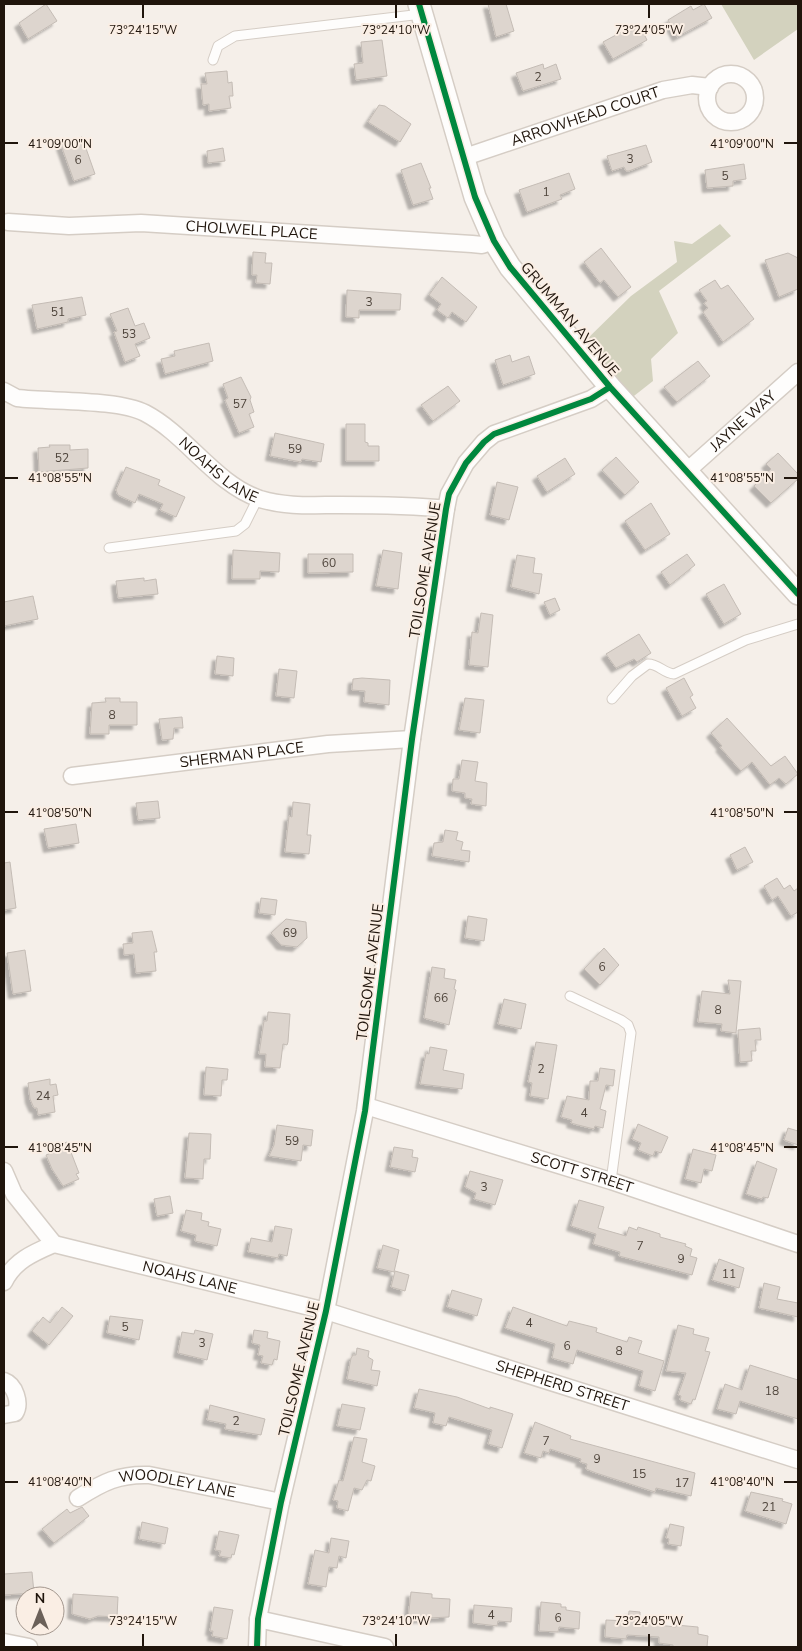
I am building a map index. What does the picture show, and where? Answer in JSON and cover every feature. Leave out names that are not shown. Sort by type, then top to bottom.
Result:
[{"type":"street","name":"GRUMMAN AVENUE","points":[[421,9],[462,158],[478,204],[494,240],[516,274],[610,387],[798,594]]},
{"type":"street","name":"ARROWHEAD COURT","points":[[462,158],[663,90],[692,85],[710,87]]},
{"type":"street","name":"CHOLWELL PLACE","points":[[8,222],[69,226],[141,223],[482,245],[494,240]]},
{"type":"street","name":"JAYNE WAY","points":[[687,471],[798,372]]},
{"type":"street","name":"TOILSOME AVENUE","points":[[257,1647],[258,1620],[281,1502],[326,1311],[366,1106],[412,739],[446,509],[453,486],[466,463],[484,442],[494,434],[591,399],[610,387]]},
{"type":"street","name":"NOAHS LANE","points":[[4,391],[17,398],[117,405],[143,412],[165,425],[238,489],[258,498],[294,505],[415,505],[446,509]]},
{"type":"street","name":"SHERMAN PLACE","points":[[72,776],[328,744],[412,739]]},
{"type":"street","name":"SCOTT STREET","points":[[366,1106],[611,1181],[798,1244]]},
{"type":"street","points":[[4,1171],[14,1194],[54,1244],[25,1256],[8,1273],[4,1282]]},
{"type":"street","name":"NOAHS LANE","points":[[54,1244],[326,1311]]},
{"type":"street","name":"SHEPHERD STREET","points":[[326,1311],[798,1460]]},
{"type":"street","points":[[4,1381],[11,1385],[14,1390],[18,1407],[15,1414],[4,1415]]},
{"type":"street","name":"WOODLEY LANE","points":[[78,1498],[95,1487],[127,1474],[149,1475],[281,1502]]},
{"type":"street","points":[[258,1620],[385,1647]]},
{"type":"street","points":[[4,1642],[29,1647]]},
{"type":"lane","points":[[212,60],[218,46],[235,36],[421,9]]},
{"type":"lane","points":[[109,548],[236,531],[245,524],[258,498]]},
{"type":"lane","points":[[612,699],[632,676],[648,664],[659,665],[665,671],[674,674],[746,640],[798,624]]},
{"type":"lane","points":[[570,996],[621,1020],[628,1025],[631,1033],[611,1181]]},
{"type":"green space","points":[[721,4],[798,4],[798,29],[754,60]]},
{"type":"green space","points":[[720,224],[731,236],[659,291],[678,333],[651,359],[653,381],[625,403],[583,343],[631,296],[677,262],[674,241],[692,244]]},
{"type":"building","points":[[46,4],[57,21],[28,39],[19,23]]},
{"type":"building","points":[[488,4],[506,4],[514,31],[496,37]]},
{"type":"building","points":[[704,4],[712,18],[677,37],[668,20],[691,6],[693,10]]},
{"type":"building","points":[[640,26],[647,40],[613,59],[603,42],[627,29],[629,32]]},
{"type":"building","points":[[382,40],[387,76],[356,80],[354,64],[363,63],[361,42]]},
{"type":"building","points":[[543,64],[544,69],[556,64],[561,79],[523,91],[516,73]]},
{"type":"building","points":[[227,71],[228,83],[232,82],[233,96],[229,96],[231,108],[209,111],[209,104],[203,105],[201,84],[207,84],[205,73]]},
{"type":"building","points":[[379,105],[385,106],[411,124],[400,142],[368,122]]},
{"type":"building","points":[[82,137],[95,174],[74,181],[61,145]]},
{"type":"building","points":[[646,145],[652,162],[629,171],[626,171],[624,167],[612,171],[607,156]]},
{"type":"building","points":[[223,148],[225,161],[208,163],[207,151]]},
{"type":"building","points":[[421,163],[431,188],[429,188],[433,199],[413,205],[401,170]]},
{"type":"building","points":[[744,164],[746,179],[733,181],[733,186],[707,188],[705,170]]},
{"type":"building","points":[[569,173],[575,189],[560,195],[562,199],[527,212],[519,190]]},
{"type":"building","points":[[601,248],[631,287],[618,297],[604,280],[600,283],[584,262]]},
{"type":"building","points":[[253,252],[266,253],[265,263],[272,263],[270,284],[256,283],[257,275],[252,275]]},
{"type":"building","points":[[788,253],[798,258],[798,289],[779,297],[765,260]]},
{"type":"building","points":[[442,277],[477,307],[466,322],[452,312],[448,318],[437,310],[441,304],[429,295]]},
{"type":"building","points":[[715,280],[721,289],[728,285],[754,319],[723,342],[703,312],[708,308],[704,303],[707,301],[699,290]]},
{"type":"building","points":[[347,290],[401,294],[400,310],[359,310],[359,318],[346,317]]},
{"type":"building","points":[[82,297],[86,315],[68,319],[68,322],[37,329],[32,305]]},
{"type":"building","points":[[128,308],[135,326],[144,323],[150,338],[135,344],[140,356],[125,362],[114,332],[117,331],[110,314]]},
{"type":"building","points":[[209,343],[213,361],[165,374],[161,359],[175,356],[174,351]]},
{"type":"building","points":[[510,355],[512,362],[529,356],[535,374],[503,385],[495,360]]},
{"type":"building","points":[[698,361],[710,376],[677,402],[664,387]]},
{"type":"building","points":[[241,377],[251,397],[250,400],[254,412],[249,414],[254,427],[239,433],[225,400],[228,398],[223,384]]},
{"type":"building","points":[[448,386],[460,401],[433,421],[421,405]]},
{"type":"building","points":[[346,424],[365,424],[365,442],[368,443],[368,446],[379,446],[379,461],[346,461]]},
{"type":"building","points":[[275,433],[324,444],[321,462],[302,459],[301,462],[270,456]]},
{"type":"building","points":[[49,445],[70,445],[70,450],[88,449],[88,468],[39,472],[38,448],[50,447]]},
{"type":"building","points":[[778,453],[798,474],[798,479],[771,503],[754,486],[771,469],[766,464]]},
{"type":"building","points":[[616,457],[639,482],[625,495],[602,470]]},
{"type":"building","points":[[565,458],[575,474],[547,492],[537,476]]},
{"type":"building","points":[[126,467],[160,480],[158,485],[185,497],[176,517],[160,510],[163,504],[139,494],[135,503],[118,495],[116,490]]},
{"type":"building","points":[[497,482],[518,487],[509,520],[490,515]]},
{"type":"building","points":[[651,503],[670,534],[645,550],[625,521]]},
{"type":"building","points":[[233,550],[280,553],[279,572],[260,571],[260,579],[232,579]]},
{"type":"building","points":[[383,550],[402,553],[398,589],[376,586]]},
{"type":"building","points":[[308,554],[353,554],[353,572],[308,573]]},
{"type":"building","points":[[687,554],[695,565],[670,585],[661,572]]},
{"type":"building","points":[[517,555],[535,558],[533,573],[542,574],[539,594],[511,587]]},
{"type":"building","points":[[144,578],[144,581],[156,579],[158,594],[118,598],[116,581]]},
{"type":"building","points":[[724,584],[741,614],[724,624],[706,594]]},
{"type":"building","points":[[33,596],[38,619],[4,626],[4,602]]},
{"type":"building","points":[[555,598],[560,610],[550,615],[544,602]]},
{"type":"building","points":[[481,613],[493,615],[488,667],[469,665],[472,632],[478,633]]},
{"type":"building","points":[[639,634],[651,653],[637,662],[634,659],[616,668],[606,654]]},
{"type":"building","points":[[217,656],[234,658],[233,676],[215,674]]},
{"type":"building","points":[[279,669],[297,671],[294,698],[276,696]]},
{"type":"building","points":[[684,678],[693,695],[690,697],[696,708],[682,716],[666,688]]},
{"type":"building","points":[[353,679],[390,680],[389,705],[364,702],[365,691],[352,690]]},
{"type":"building","points":[[105,698],[120,698],[120,702],[137,702],[137,725],[109,725],[109,734],[90,734],[92,703],[106,702]]},
{"type":"building","points":[[465,698],[484,700],[480,733],[459,730]]},
{"type":"building","points":[[182,717],[183,728],[174,728],[173,739],[162,740],[159,719]]},
{"type":"building","points":[[727,718],[771,766],[785,756],[798,774],[786,784],[779,778],[770,785],[752,762],[741,771],[720,747],[722,746],[711,733]]},
{"type":"building","points":[[462,760],[478,762],[475,781],[487,783],[486,806],[471,804],[472,799],[465,798],[465,793],[452,791],[453,779],[459,779]]},
{"type":"building","points":[[158,801],[160,818],[138,820],[136,803]]},
{"type":"building","points":[[293,802],[310,804],[307,835],[311,835],[309,854],[285,852],[289,816],[292,817]]},
{"type":"building","points":[[76,824],[79,843],[48,848],[44,829]]},
{"type":"building","points":[[445,830],[458,832],[456,840],[463,842],[461,850],[470,851],[469,862],[432,856],[434,843],[443,842]]},
{"type":"building","points":[[745,847],[753,862],[737,870],[730,855]]},
{"type":"building","points":[[10,862],[16,908],[4,910],[4,863]]},
{"type":"building","points":[[777,878],[784,889],[790,885],[794,891],[798,888],[798,912],[791,916],[778,896],[772,900],[764,886]]},
{"type":"building","points":[[261,898],[277,900],[275,915],[259,913]]},
{"type":"building","points":[[468,916],[487,919],[484,941],[465,938]]},
{"type":"building","points":[[286,919],[306,922],[307,938],[297,947],[281,945],[271,933]]},
{"type":"building","points":[[152,931],[157,952],[154,952],[156,971],[136,973],[134,954],[124,955],[123,944],[133,943],[132,933]]},
{"type":"building","points":[[604,948],[619,965],[600,985],[584,969]]},
{"type":"building","points":[[25,950],[31,991],[13,994],[7,953]]},
{"type":"building","points":[[432,967],[445,969],[444,978],[456,980],[454,989],[456,990],[449,1025],[424,1018]]},
{"type":"building","points":[[728,980],[741,981],[736,1033],[721,1031],[722,1024],[698,1022],[702,991],[730,994]]},
{"type":"building","points":[[504,999],[526,1004],[521,1029],[498,1024]]},
{"type":"building","points":[[268,1012],[290,1014],[288,1042],[287,1045],[283,1044],[280,1068],[265,1067],[266,1054],[259,1054],[264,1021],[267,1021]]},
{"type":"building","points":[[760,1028],[761,1040],[755,1040],[756,1051],[751,1051],[752,1061],[740,1062],[738,1030]]},
{"type":"building","points":[[536,1042],[557,1045],[548,1099],[530,1096],[532,1083],[528,1082]]},
{"type":"building","points":[[430,1047],[447,1050],[443,1070],[464,1074],[462,1089],[420,1084],[426,1053],[429,1054]]},
{"type":"building","points":[[206,1067],[228,1069],[227,1080],[222,1080],[221,1096],[204,1095]]},
{"type":"building","points":[[600,1068],[615,1070],[613,1086],[606,1085],[600,1109],[606,1111],[603,1128],[595,1126],[594,1129],[578,1125],[571,1123],[572,1120],[561,1117],[567,1096],[589,1100],[590,1081],[598,1081]]},
{"type":"building","points":[[50,1079],[50,1085],[56,1084],[58,1095],[53,1096],[55,1112],[38,1115],[37,1108],[34,1108],[30,1099],[28,1083]]},
{"type":"building","points":[[638,1124],[668,1137],[661,1153],[655,1151],[653,1156],[638,1150],[641,1143],[632,1139]]},
{"type":"building","points":[[277,1125],[313,1130],[311,1146],[303,1145],[301,1161],[269,1156],[274,1145]]},
{"type":"building","points":[[788,1128],[798,1131],[798,1145],[784,1140]]},
{"type":"building","points":[[189,1133],[211,1134],[210,1159],[204,1159],[203,1179],[185,1178]]},
{"type":"building","points":[[67,1142],[79,1173],[76,1174],[79,1179],[63,1186],[46,1155],[56,1151],[54,1147]]},
{"type":"building","points":[[394,1147],[413,1150],[412,1157],[418,1158],[415,1172],[390,1167]]},
{"type":"building","points":[[693,1149],[716,1155],[712,1171],[704,1169],[701,1183],[685,1179]]},
{"type":"building","points":[[757,1161],[777,1169],[768,1198],[763,1197],[762,1199],[746,1194]]},
{"type":"building","points":[[470,1171],[503,1180],[495,1205],[474,1199],[476,1193],[465,1187]]},
{"type":"building","points":[[170,1196],[173,1213],[157,1216],[154,1199]]},
{"type":"building","points":[[579,1200],[604,1207],[598,1228],[626,1236],[629,1227],[637,1230],[638,1227],[660,1234],[660,1237],[686,1244],[685,1246],[692,1249],[690,1256],[697,1258],[692,1275],[619,1256],[620,1252],[593,1244],[596,1234],[571,1226]]},
{"type":"building","points":[[186,1210],[202,1213],[201,1220],[209,1222],[208,1226],[221,1229],[217,1246],[195,1241],[196,1235],[181,1231]]},
{"type":"building","points":[[275,1226],[292,1229],[287,1256],[279,1254],[278,1258],[248,1252],[251,1238],[272,1242]]},
{"type":"building","points":[[383,1245],[399,1250],[394,1272],[377,1268]]},
{"type":"building","points":[[719,1259],[744,1268],[739,1288],[712,1280]]},
{"type":"building","points":[[395,1271],[409,1275],[405,1291],[391,1287]]},
{"type":"building","points":[[764,1283],[780,1287],[777,1299],[798,1303],[798,1317],[759,1308]]},
{"type":"building","points":[[452,1290],[482,1299],[477,1316],[447,1307]]},
{"type":"building","points":[[62,1307],[73,1316],[49,1345],[32,1331],[43,1317],[50,1323]]},
{"type":"building","points":[[513,1307],[567,1326],[569,1321],[597,1328],[596,1332],[627,1342],[629,1337],[642,1341],[638,1353],[664,1361],[655,1391],[639,1386],[643,1371],[577,1350],[573,1364],[552,1358],[555,1344],[505,1328]]},
{"type":"building","points":[[110,1316],[143,1320],[139,1340],[107,1333]]},
{"type":"building","points":[[678,1325],[694,1329],[693,1334],[709,1338],[705,1351],[710,1352],[695,1400],[693,1399],[691,1404],[680,1400],[681,1396],[678,1395],[686,1373],[666,1371]]},
{"type":"building","points":[[195,1330],[213,1334],[207,1360],[178,1353],[182,1332],[194,1334]]},
{"type":"building","points":[[254,1330],[268,1332],[267,1338],[280,1341],[277,1360],[274,1359],[272,1365],[261,1363],[263,1356],[258,1355],[260,1345],[252,1343]]},
{"type":"building","points":[[357,1348],[369,1351],[368,1357],[373,1360],[371,1370],[380,1371],[377,1386],[347,1379],[351,1358],[353,1355],[356,1355]]},
{"type":"building","points":[[750,1365],[798,1380],[798,1419],[740,1401],[736,1414],[717,1409],[725,1384],[742,1390]]},
{"type":"building","points":[[419,1389],[457,1397],[490,1409],[490,1407],[513,1414],[502,1448],[488,1444],[492,1430],[449,1417],[446,1426],[433,1423],[435,1413],[414,1408]]},
{"type":"building","points":[[342,1404],[365,1408],[360,1430],[337,1426]]},
{"type":"building","points":[[210,1405],[265,1419],[261,1435],[225,1429],[226,1424],[207,1420]]},
{"type":"building","points":[[535,1422],[571,1436],[570,1439],[695,1473],[691,1496],[656,1488],[655,1492],[596,1473],[586,1469],[587,1464],[580,1462],[581,1459],[550,1449],[549,1453],[543,1451],[541,1458],[524,1453]]},
{"type":"building","points":[[354,1437],[367,1439],[362,1462],[375,1466],[371,1481],[367,1480],[362,1490],[354,1488],[348,1511],[337,1508],[338,1501],[333,1500],[339,1480],[343,1481]]},
{"type":"building","points":[[751,1492],[783,1499],[782,1501],[792,1504],[786,1524],[745,1511]]},
{"type":"building","points":[[82,1507],[89,1516],[54,1543],[42,1529],[67,1509],[70,1513]]},
{"type":"building","points":[[142,1522],[168,1528],[165,1544],[139,1539]]},
{"type":"building","points":[[670,1524],[684,1527],[681,1546],[668,1544],[669,1539],[666,1538]]},
{"type":"building","points":[[219,1531],[239,1535],[234,1555],[232,1554],[231,1558],[219,1556],[221,1551],[215,1550]]},
{"type":"building","points":[[331,1538],[349,1541],[346,1558],[339,1556],[337,1568],[329,1567],[326,1587],[308,1584],[315,1550],[329,1553]]},
{"type":"building","points":[[32,1572],[33,1586],[15,1586],[15,1594],[4,1595],[4,1574]]},
{"type":"building","points":[[411,1592],[432,1594],[432,1598],[450,1599],[449,1617],[408,1619]]},
{"type":"building","points":[[73,1594],[118,1597],[117,1617],[98,1616],[90,1619],[72,1614]]},
{"type":"building","points":[[541,1602],[561,1604],[561,1607],[566,1607],[566,1610],[580,1612],[579,1629],[559,1627],[558,1632],[539,1631]]},
{"type":"building","points":[[474,1605],[512,1608],[511,1622],[498,1621],[497,1626],[473,1623]]},
{"type":"building","points":[[214,1607],[233,1610],[227,1639],[212,1636],[213,1631],[210,1631]]},
{"type":"building","points":[[629,1611],[640,1612],[640,1623],[676,1627],[676,1625],[698,1627],[698,1634],[708,1636],[707,1647],[673,1647],[673,1645],[659,1643],[659,1637],[627,1635],[626,1639],[605,1637],[606,1620],[628,1621]]},
{"type":"cycle path","points":[[419,4],[475,197],[494,241],[510,267],[610,387],[798,594]]},
{"type":"cycle path","points":[[257,1647],[258,1619],[281,1502],[326,1311],[365,1111],[412,739],[449,494],[466,463],[484,442],[494,434],[591,399],[610,387]]}]
